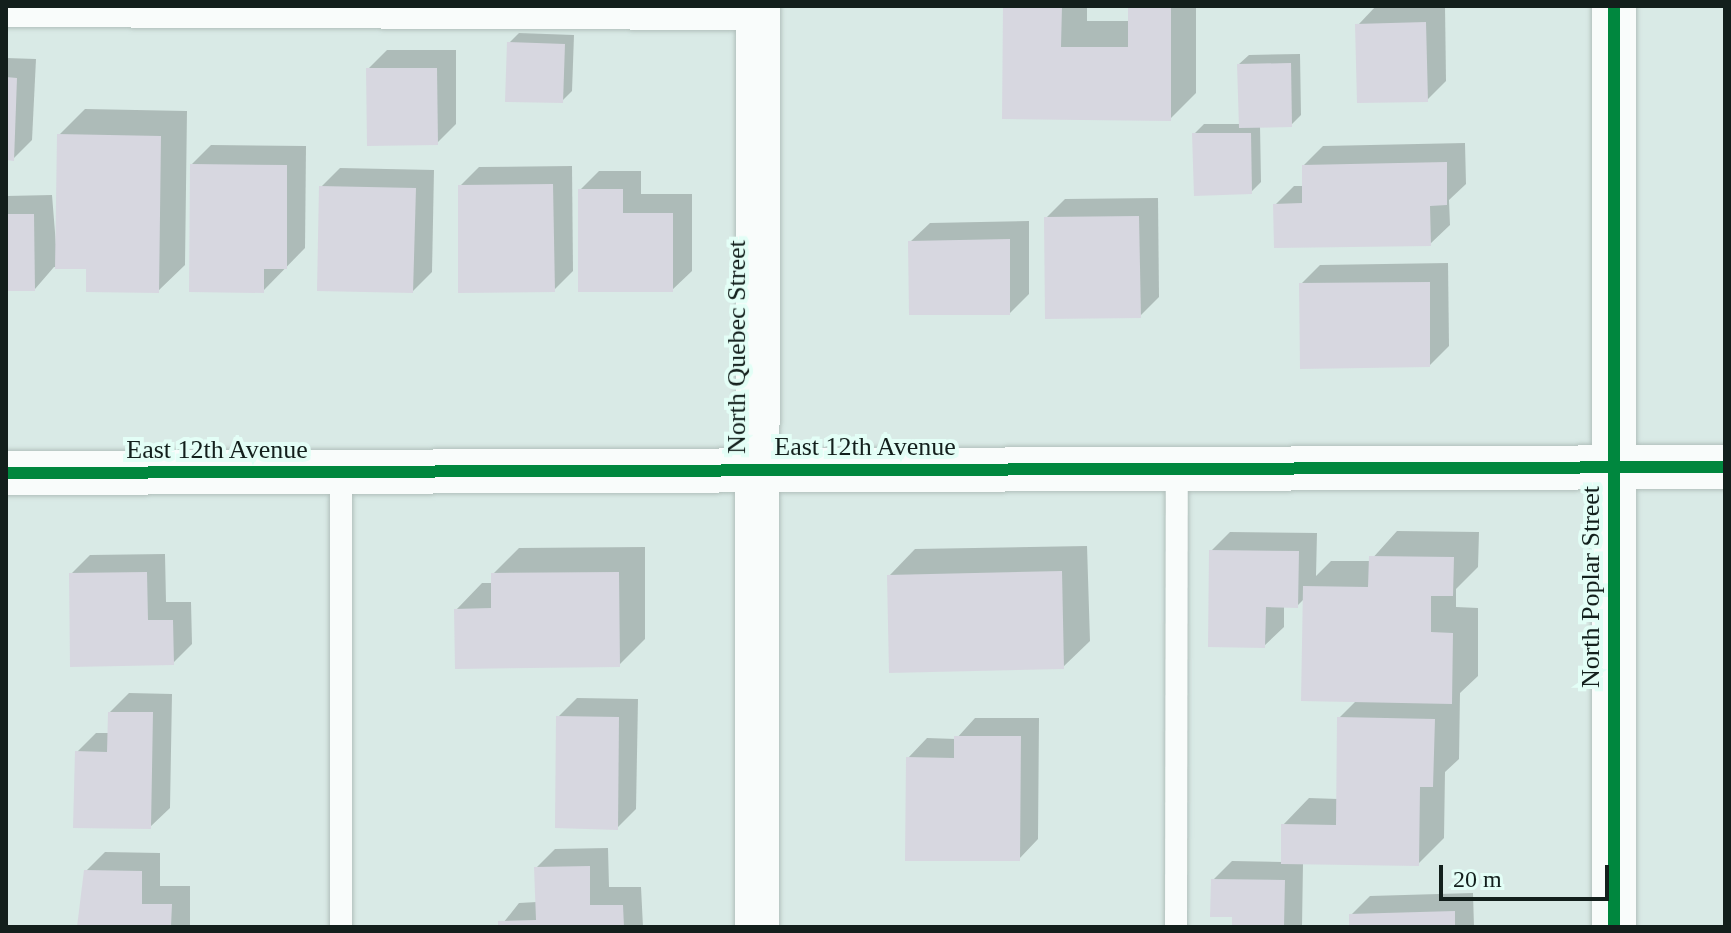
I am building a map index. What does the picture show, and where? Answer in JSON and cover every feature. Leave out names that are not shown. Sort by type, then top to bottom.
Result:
[{"type":"street","name":"North Poplar Street","points":[[1614,6],[1614,927]]},
{"type":"street","name":"North Quebec Street","points":[[757,927],[758,13]]},
{"type":"street","name":"East 12th Avenue","points":[[6,473],[1725,467]]},
{"type":"lane","points":[[6,16],[758,13]]},
{"type":"lane","points":[[1176,927],[1177,468]]},
{"type":"lane","points":[[341,471],[341,927]]},
{"type":"building","points":[[1003,6],[1062,6],[1061,47],[1128,47],[1128,6],[1171,6],[1171,121],[1002,119]]},
{"type":"building","points":[[1426,22],[1428,102],[1357,103],[1355,24]]},
{"type":"building","points":[[507,42],[565,44],[563,103],[505,102]]},
{"type":"building","points":[[1291,63],[1292,127],[1239,128],[1237,64]]},
{"type":"building","points":[[366,68],[437,68],[438,145],[367,146]]},
{"type":"building","points":[[6,77],[17,78],[14,161],[6,160]]},
{"type":"building","points":[[1192,133],[1251,133],[1252,194],[1194,196]]},
{"type":"building","points":[[57,134],[161,136],[159,293],[86,292],[86,269],[55,269]]},
{"type":"building","points":[[1447,162],[1447,205],[1430,206],[1431,246],[1274,248],[1273,204],[1302,203],[1302,165]]},
{"type":"building","points":[[190,164],[287,165],[287,269],[264,269],[264,293],[189,292]]},
{"type":"building","points":[[553,184],[555,292],[458,293],[458,185]]},
{"type":"building","points":[[319,186],[416,188],[413,293],[317,291]]},
{"type":"building","points":[[578,189],[623,189],[623,213],[673,213],[673,292],[578,292]]},
{"type":"building","points":[[6,214],[34,214],[35,291],[6,291]]},
{"type":"building","points":[[1139,216],[1141,318],[1045,319],[1044,217]]},
{"type":"building","points":[[1010,239],[1010,315],[909,315],[908,241]]},
{"type":"building","points":[[1430,282],[1430,367],[1300,369],[1299,283]]},
{"type":"building","points":[[1209,550],[1299,551],[1298,608],[1266,607],[1265,648],[1208,647]]},
{"type":"building","points":[[1369,556],[1454,557],[1453,596],[1431,596],[1431,632],[1453,633],[1452,704],[1301,701],[1303,586],[1368,587]]},
{"type":"building","points":[[1062,571],[1064,669],[889,673],[887,575]]},
{"type":"building","points":[[147,572],[148,620],[173,620],[174,665],[70,667],[69,573]]},
{"type":"building","points":[[619,572],[620,667],[455,669],[454,609],[491,608],[491,573]]},
{"type":"building","points":[[108,712],[153,712],[151,829],[73,828],[75,751],[107,752]]},
{"type":"building","points":[[556,716],[619,717],[618,830],[555,828]]},
{"type":"building","points":[[1337,717],[1435,719],[1433,787],[1420,787],[1419,866],[1281,864],[1281,824],[1336,825]]},
{"type":"building","points":[[954,736],[1021,736],[1020,861],[905,861],[906,757],[954,758]]},
{"type":"building","points":[[590,866],[590,905],[623,905],[624,927],[498,927],[498,921],[536,920],[534,867]]},
{"type":"building","points":[[84,870],[142,871],[142,904],[172,904],[171,927],[77,927]]},
{"type":"building","points":[[1211,879],[1285,880],[1284,927],[1232,927],[1232,917],[1210,917]]},
{"type":"building","points":[[1455,911],[1455,927],[1349,927],[1349,914]]},
{"type":"cycle path","points":[[1614,6],[1614,927]]},
{"type":"cycle path","points":[[6,473],[1725,467]]}]
